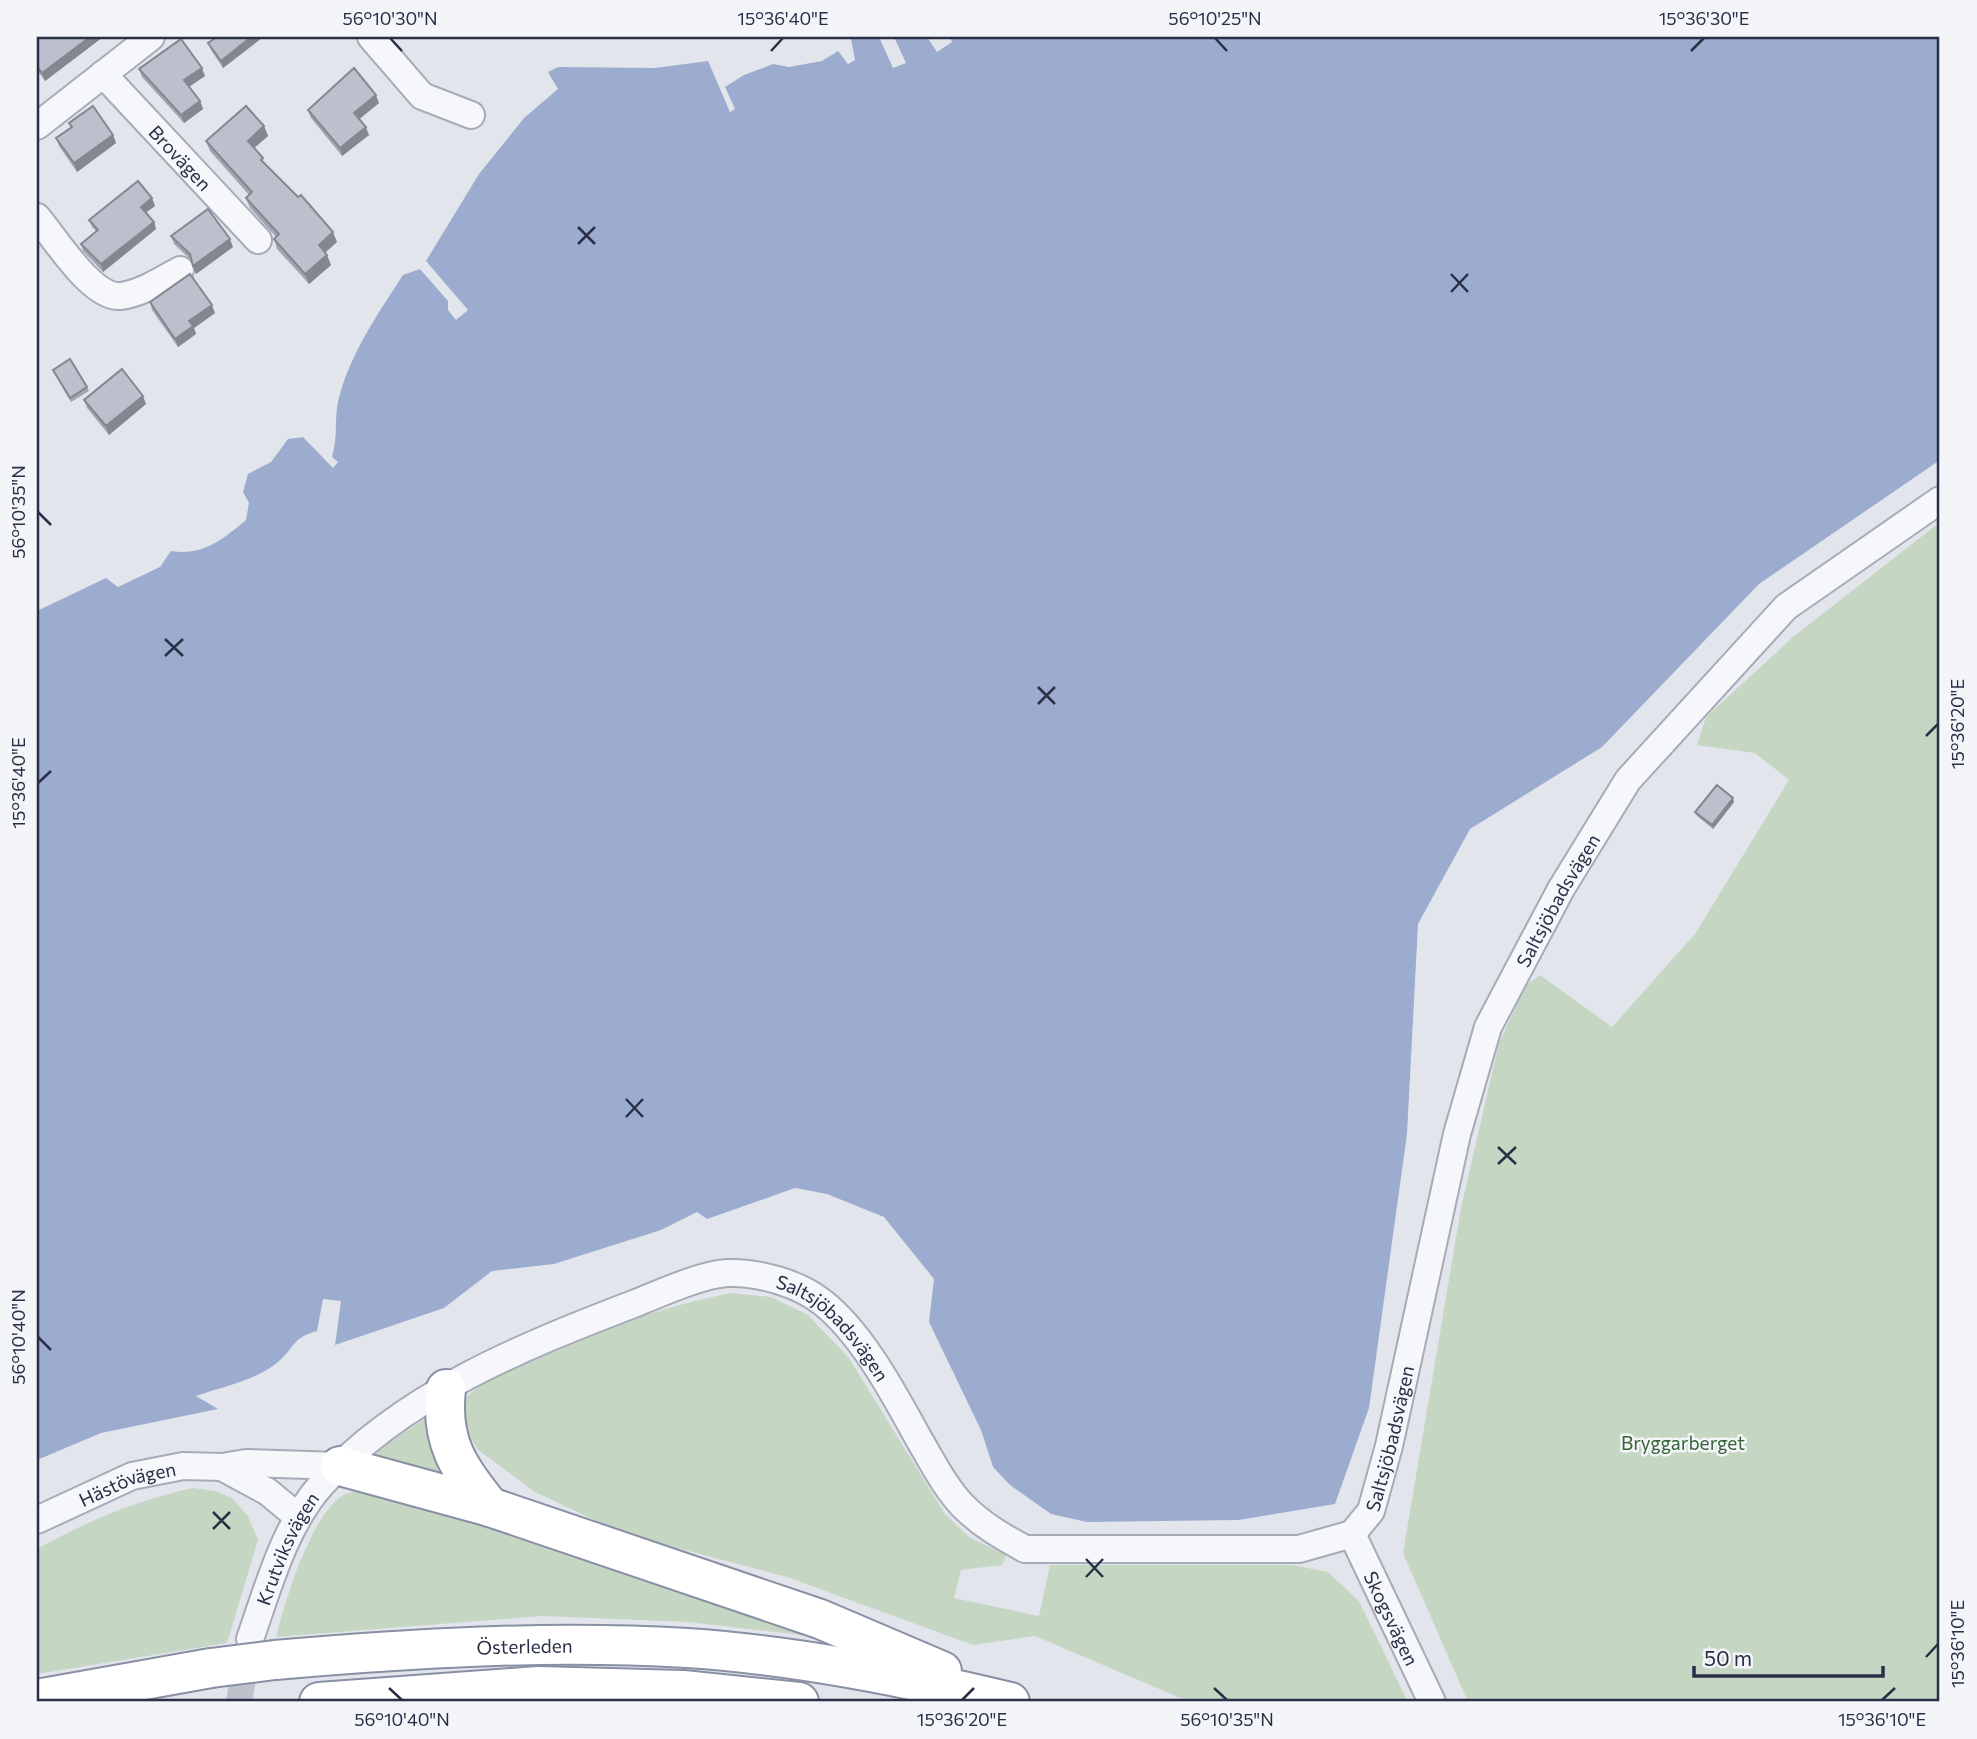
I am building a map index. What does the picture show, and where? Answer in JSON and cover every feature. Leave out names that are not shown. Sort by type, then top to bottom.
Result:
[{"type":"highway","points":[[446,1389],[443,1415],[453,1456],[490,1507]]},
{"type":"highway","points":[[340,1466],[490,1507],[820,1619],[906,1654],[1009,1702]]},
{"type":"highway","name":"Österleden","points":[[37,1699],[211,1668],[263,1650],[527,1644],[689,1648],[865,1671],[1009,1702]]},
{"type":"highway","points":[[318,1702],[538,1686],[683,1690],[799,1702]]},
{"type":"street","points":[[37,126],[151,37]]},
{"type":"street","points":[[371,37],[422,96],[471,114]]},
{"type":"street","name":"Brovägen","points":[[103,74],[258,240]]},
{"type":"street","points":[[37,217],[93,286],[106,295],[120,296],[146,288],[180,270]]},
{"type":"street","name":"Saltsjöbadsvägen","points":[[340,1466],[401,1416],[515,1352],[671,1289],[726,1273],[780,1280],[822,1302],[856,1339],[896,1398],[936,1469],[963,1506],[990,1530],[1026,1549],[1299,1549],[1352,1534],[1371,1511],[1389,1446],[1457,1134],[1488,1027],[1561,889],[1628,780],[1786,607],[1940,500]]},
{"type":"street","name":"Hästövägen","points":[[37,1520],[132,1476],[183,1466],[246,1463],[340,1466]]},
{"type":"street","name":"Hästövägen","points":[[222,1466],[268,1492],[298,1517]]},
{"type":"street","name":"Krutviksvägen","points":[[263,1650],[270,1580],[298,1517],[340,1466]]},
{"type":"street","name":"Skogsvägen","points":[[1352,1534],[1432,1702]]},
{"type":"green space","name":"Bryggarberget","points":[[1940,522],[1940,1702],[1468,1702],[1403,1553],[1461,1208],[1499,1043],[1526,985],[1540,975],[1612,1027],[1695,934],[1789,780],[1755,753],[1697,745],[1706,717],[1793,637]]},
{"type":"green space","points":[[730,1293],[771,1297],[808,1315],[849,1358],[945,1514],[969,1537],[1006,1555],[1002,1565],[961,1570],[954,1598],[1039,1616],[1050,1565],[1292,1565],[1328,1572],[1359,1601],[1408,1702],[1190,1702],[1035,1636],[973,1645],[787,1577],[624,1534],[535,1492],[478,1450],[460,1420],[461,1402],[468,1395],[483,1384],[550,1351],[625,1322]]},
{"type":"green space","points":[[432,1414],[454,1483],[376,1457],[378,1450]]},
{"type":"green space","points":[[193,1488],[215,1491],[232,1498],[248,1516],[258,1540],[227,1643],[37,1674],[37,1549],[113,1512]]},
{"type":"green space","points":[[360,1491],[504,1531],[810,1630],[809,1636],[688,1622],[543,1616],[276,1637],[300,1562],[318,1524],[340,1497]]},
{"type":"water","points":[[879,37],[893,68],[906,63],[894,37],[927,37],[937,52],[952,42],[950,37],[1940,37],[1940,460],[1759,584],[1602,747],[1470,829],[1418,924],[1407,1134],[1369,1408],[1335,1504],[1238,1520],[1087,1522],[1051,1514],[1010,1485],[993,1467],[981,1430],[929,1322],[934,1279],[884,1217],[827,1194],[795,1188],[707,1219],[697,1212],[661,1230],[554,1264],[492,1271],[444,1308],[335,1345],[341,1301],[323,1299],[317,1331],[298,1340],[270,1368],[239,1382],[196,1396],[218,1409],[101,1433],[37,1460],[37,611],[106,578],[118,587],[160,567],[171,551],[202,549],[220,540],[246,520],[249,503],[243,492],[248,474],[271,462],[288,439],[303,437],[333,468],[338,462],[332,457],[338,402],[345,378],[367,332],[403,275],[420,269],[448,301],[448,310],[456,320],[468,310],[426,261],[479,174],[524,118],[558,89],[548,72],[558,67],[655,68],[708,61],[730,112],[735,109],[725,87],[744,75],[773,64],[789,67],[822,61],[838,51],[848,64],[855,60],[851,39]]},
{"type":"building","points":[[37,37],[90,37],[42,73],[37,66]]},
{"type":"building","points":[[217,37],[251,37],[221,61],[208,43]]},
{"type":"building","points":[[181,39],[202,68],[184,80],[200,101],[181,115],[139,69]]},
{"type":"building","points":[[354,68],[376,95],[354,113],[366,127],[340,148],[308,110]]},
{"type":"building","points":[[93,106],[113,135],[74,163],[56,138],[72,127],[69,123]]},
{"type":"building","points":[[246,106],[264,126],[248,141],[263,158],[261,160],[298,197],[301,195],[333,232],[319,245],[327,255],[305,274],[274,239],[279,234],[246,198],[252,192],[206,141]]},
{"type":"building","points":[[138,181],[152,198],[141,207],[154,222],[101,264],[81,244],[98,230],[89,220]]},
{"type":"building","points":[[208,209],[230,239],[193,266],[190,254],[171,236]]},
{"type":"building","points":[[190,274],[212,305],[189,321],[193,326],[175,339],[150,302]]},
{"type":"building","points":[[70,359],[87,387],[70,398],[53,370]]},
{"type":"building","points":[[122,369],[143,396],[106,426],[84,400]]},
{"type":"building","points":[[1717,785],[1733,798],[1712,825],[1695,812]]},
{"type":"tunnel","points":[[239,1702],[248,1648]]}]
